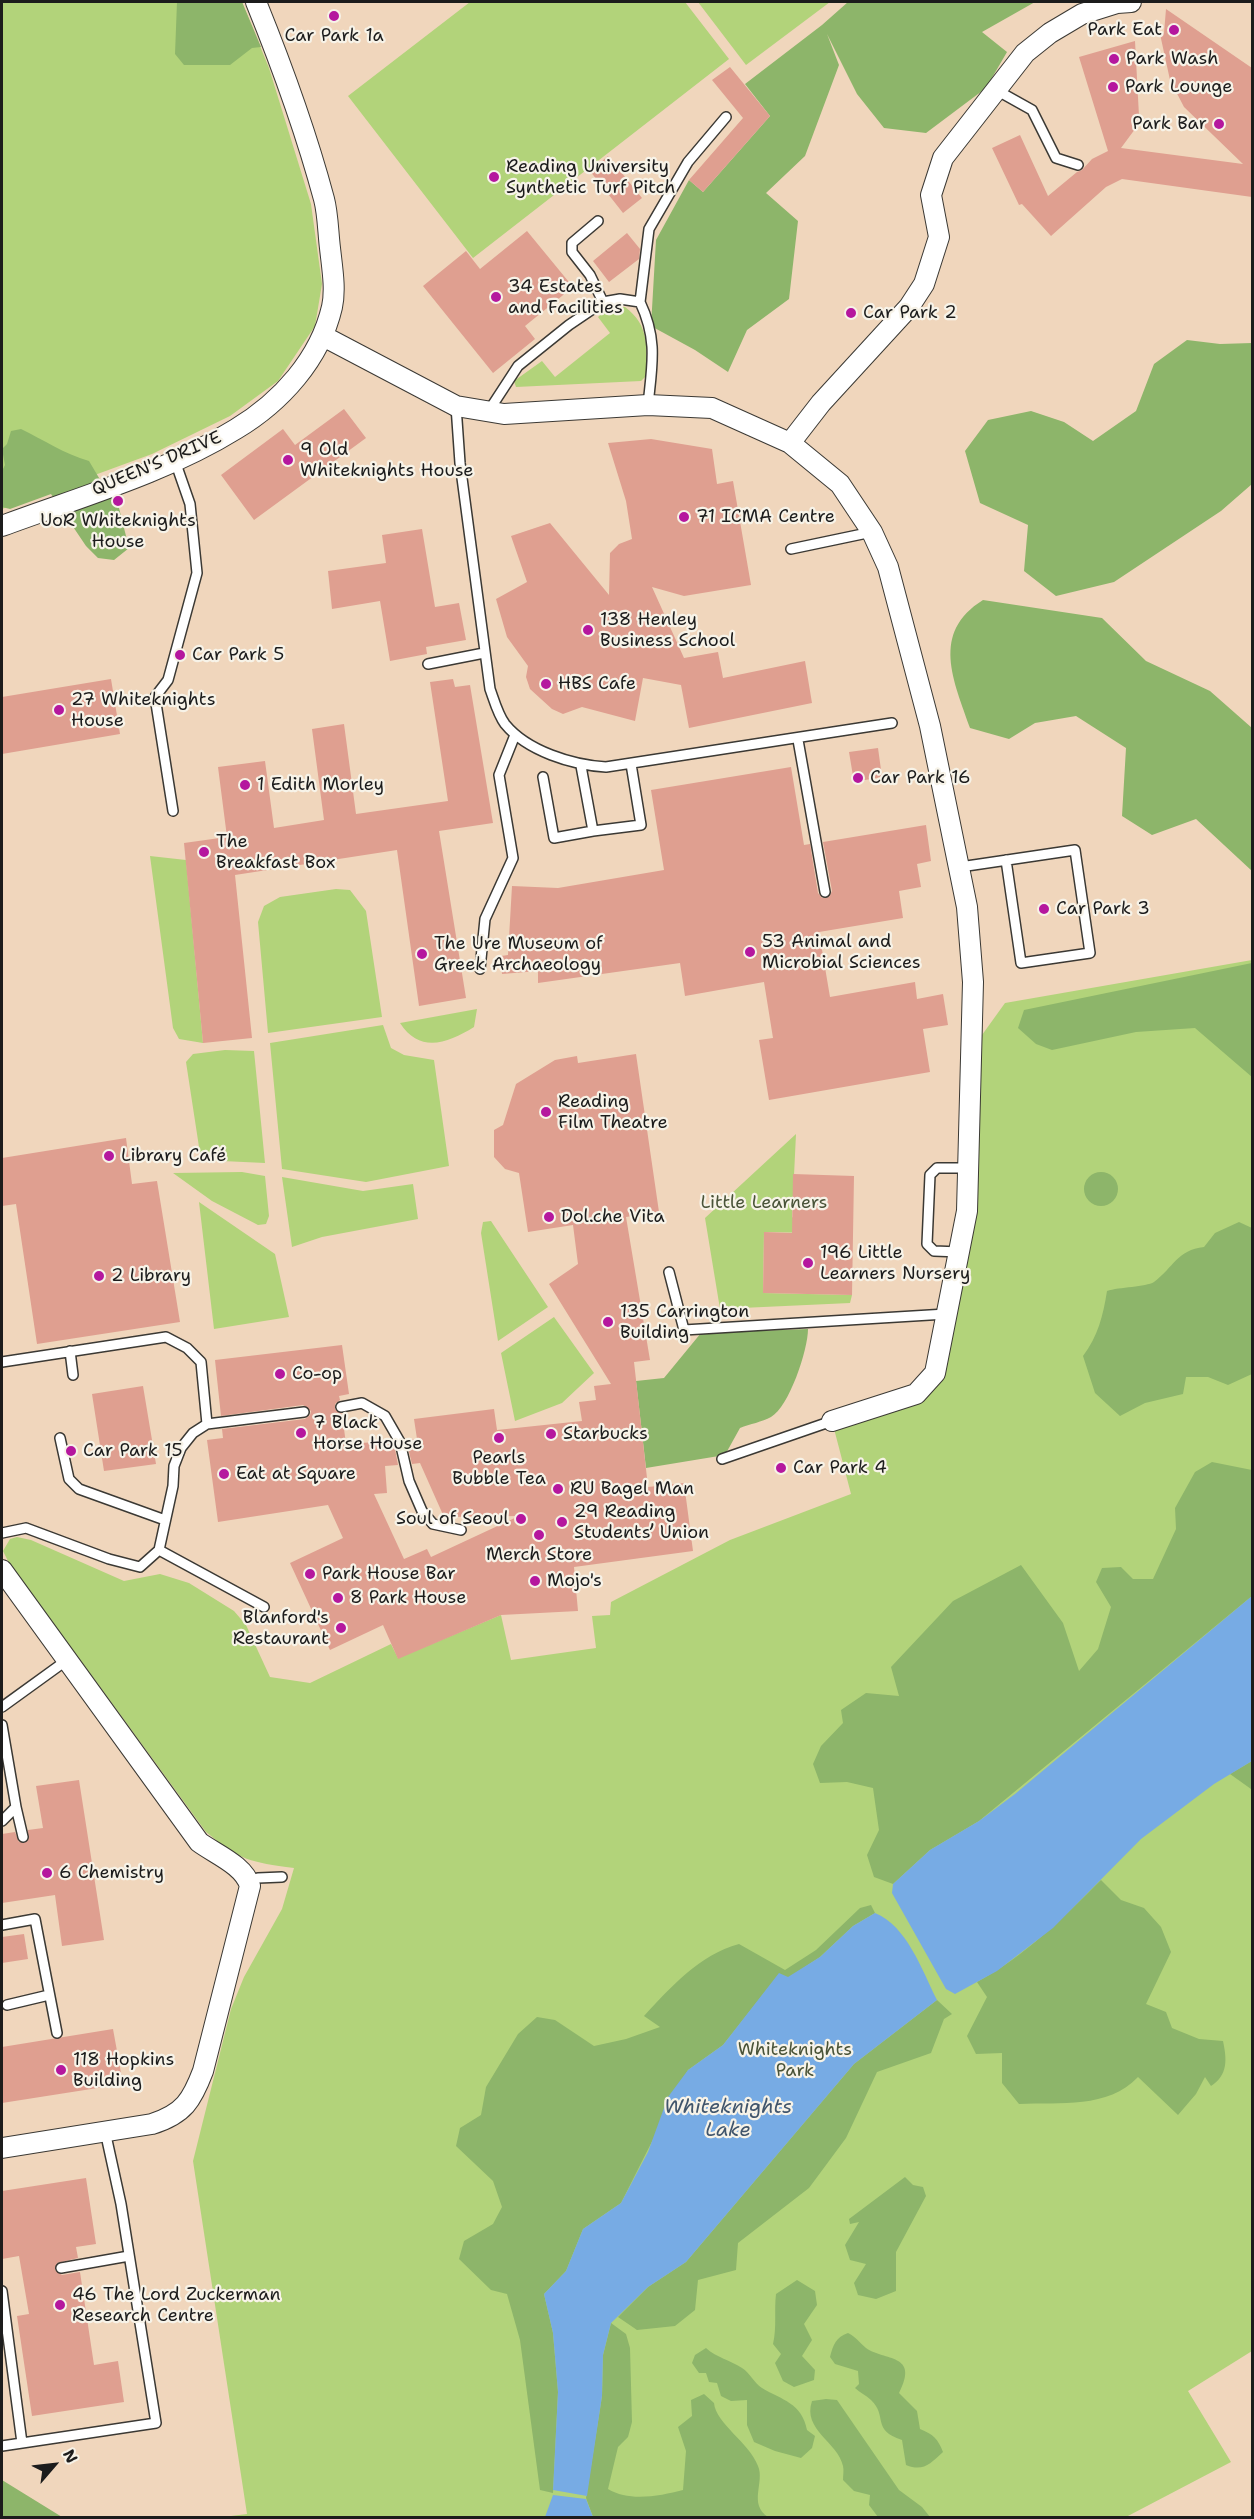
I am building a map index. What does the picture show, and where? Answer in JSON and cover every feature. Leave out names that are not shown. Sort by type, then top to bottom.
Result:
[{"type":"street","name":"QUEEN'S DRIVE","points":[[2,526],[176,461],[236,430],[266,409],[290,385],[323,336],[332,305],[333,278],[325,200],[286,77],[256,2]]},
{"type":"street","points":[[790,443],[821,403],[909,307],[924,284],[939,237],[931,195],[943,158],[998,91],[1025,53],[1050,33],[1082,14],[1117,3],[1131,2]]},
{"type":"street","points":[[323,336],[456,406],[488,412],[526,413],[648,405],[712,408],[790,443],[840,484],[872,532],[888,567],[899,601],[968,907],[973,982],[969,1167],[967,1211],[961,1252],[935,1373],[916,1394],[832,1421]]},
{"type":"street","points":[[2,1570],[199,1842],[233,1864],[249,1881],[248,1899],[203,2071],[192,2098],[180,2111],[159,2122],[2,2148]]},
{"type":"lane","points":[[998,91],[1032,110],[1056,158],[1078,165]]},
{"type":"lane","points":[[648,405],[652,346],[650,323],[640,302],[650,228],[688,162],[726,117]]},
{"type":"lane","points":[[598,221],[572,243],[572,252],[590,275],[603,302]]},
{"type":"lane","points":[[488,412],[518,366],[569,325],[603,302],[620,299],[640,302]]},
{"type":"lane","points":[[456,406],[460,463],[490,689],[503,721],[515,735],[581,766],[631,764],[798,740],[892,723]]},
{"type":"lane","points":[[173,810],[155,697],[168,680],[197,573],[196,539],[190,504],[176,461]]},
{"type":"lane","points":[[791,549],[872,532]]},
{"type":"lane","points":[[428,664],[484,653]]},
{"type":"lane","points":[[480,969],[485,919],[513,858],[499,775],[515,735]]},
{"type":"lane","points":[[798,740],[825,892]]},
{"type":"lane","points":[[543,777],[554,837],[641,825],[631,764]]},
{"type":"lane","points":[[581,766],[593,831]]},
{"type":"lane","points":[[960,867],[1006,860],[1075,850],[1090,953],[1021,963],[1006,860]]},
{"type":"lane","points":[[961,1252],[934,1251],[927,1244],[930,1175],[937,1168],[969,1167]]},
{"type":"lane","points":[[669,1272],[684,1330],[949,1314]]},
{"type":"lane","points":[[2,1362],[166,1338],[187,1348],[201,1362],[207,1424]]},
{"type":"lane","points":[[69,1351],[73,1375]]},
{"type":"lane","points":[[341,1407],[362,1403],[385,1416],[400,1442],[409,1480],[422,1511],[433,1524],[461,1530]]},
{"type":"lane","points":[[2,1533],[26,1528],[108,1559],[140,1567],[159,1550],[173,1486],[174,1466],[181,1448],[193,1433],[207,1424],[304,1412]]},
{"type":"lane","points":[[722,1460],[832,1421]]},
{"type":"lane","points":[[60,1438],[69,1479],[79,1490],[165,1520]]},
{"type":"lane","points":[[159,1550],[264,1606]]},
{"type":"lane","points":[[2,1707],[67,1660]]},
{"type":"lane","points":[[2,1725],[23,1837]]},
{"type":"lane","points":[[2,1821],[16,1807]]},
{"type":"lane","points":[[249,1881],[258,1878],[282,1877]]},
{"type":"lane","points":[[2,1925],[35,1919],[57,2033]]},
{"type":"lane","points":[[7,2005],[50,1995]]},
{"type":"lane","points":[[2,2446],[156,2423],[129,2256],[105,2131]]},
{"type":"lane","points":[[61,2268],[129,2256]]},
{"type":"lane","points":[[2,2291],[22,2443]]},
{"type":"shaded area","points":[[2,2],[1252,2],[1252,2517],[2,2517]]},
{"type":"green space","points":[[2,2],[242,2],[269,68],[311,204],[322,284],[315,326],[278,381],[230,416],[152,454],[2,509]]},
{"type":"green space","points":[[177,2],[242,2],[261,47],[252,48],[230,65],[184,65],[175,54]]},
{"type":"green space","name":"Reading University Synthetic Turf Pitch","points":[[470,2],[685,2],[729,59],[473,258],[348,96]]},
{"type":"green space","points":[[698,2],[830,2],[746,65]]},
{"type":"green space","points":[[848,2],[1035,2],[982,32],[1007,52],[986,88],[926,133],[884,128],[857,94],[827,34],[839,65],[805,156],[766,193],[798,221],[789,299],[747,330],[728,372],[695,350],[651,326],[656,240],[689,180],[703,192],[770,116],[745,84],[822,25]]},
{"type":"green space","points":[[625,307],[639,322],[645,337],[647,375],[641,381],[516,387],[514,381],[542,361],[555,377],[610,333],[598,317],[609,308]]},
{"type":"green space","points":[[1187,340],[1220,344],[1252,343],[1252,484],[1221,511],[1114,582],[1056,596],[1024,571],[1028,525],[980,503],[965,451],[988,420],[1031,411],[1064,422],[1093,441],[1136,411],[1154,364]]},
{"type":"green space","points":[[21,429],[63,451],[89,461],[105,488],[117,500],[129,548],[114,560],[98,558],[86,546],[51,494],[10,509],[2,507],[2,471],[5,465],[2,449],[7,444],[11,431]]},
{"type":"green space","points":[[983,600],[1102,618],[1146,661],[1210,691],[1252,728],[1252,871],[1196,819],[1152,835],[1122,816],[1126,748],[1076,716],[1035,723],[1009,739],[970,728],[953,676],[951,643],[956,627],[967,613]]},
{"type":"green space","points":[[150,856],[186,860],[203,1043],[179,1039],[173,1028]]},
{"type":"green space","points":[[336,889],[350,890],[366,911],[382,1017],[268,1033],[258,922],[264,906],[280,897]]},
{"type":"green space","name":"Whiteknights Park","points":[[1252,960],[1252,2351],[1188,2391],[1231,2462],[1126,2517],[223,2517],[247,2514],[193,2161],[231,2009],[244,1977],[282,1909],[294,1868],[247,1859],[228,1849],[206,1832],[8,1561],[3,1551],[10,1539],[17,1537],[31,1540],[124,1581],[160,1574],[189,1583],[234,1611],[246,1625],[270,1677],[310,1683],[391,1644],[398,1658],[501,1615],[511,1660],[596,1648],[592,1616],[610,1615],[611,1602],[730,1540],[851,1494],[832,1421],[916,1394],[945,1330],[971,1094],[982,1035],[1005,1003]]},
{"type":"green space","points":[[1252,963],[1252,1077],[1195,1028],[1136,1032],[1052,1050],[1036,1044],[1018,1028],[1024,1010]]},
{"type":"green space","points":[[477,1009],[474,1027],[435,1043],[416,1039],[400,1023]]},
{"type":"green space","points":[[383,1025],[391,1048],[404,1055],[434,1060],[449,1166],[366,1182],[282,1169],[270,1043]]},
{"type":"green space","points":[[225,1050],[254,1051],[265,1163],[201,1160],[186,1062],[193,1054]]},
{"type":"green space","name":"Little Learners","points":[[796,1134],[792,1217],[816,1233],[764,1232],[763,1293],[852,1295],[850,1303],[720,1309],[705,1218]]},
{"type":"green space","points":[[242,1172],[265,1176],[269,1216],[266,1224],[258,1225],[212,1201],[173,1173]]},
{"type":"green space","points":[[1101,1172],[1113,1177],[1118,1189],[1113,1201],[1101,1206],[1089,1201],[1084,1189],[1089,1177]]},
{"type":"green space","points":[[282,1177],[363,1191],[413,1184],[418,1219],[322,1237],[292,1247]]},
{"type":"green space","points":[[199,1202],[275,1254],[289,1317],[214,1329]]},
{"type":"green space","points":[[491,1221],[548,1307],[498,1341],[481,1233],[483,1222]]},
{"type":"green space","points":[[1239,1222],[1252,1228],[1252,1374],[1228,1385],[1208,1377],[1186,1377],[1183,1394],[1145,1403],[1120,1416],[1095,1393],[1083,1356],[1093,1341],[1099,1325],[1107,1291],[1154,1282],[1182,1255],[1204,1247],[1215,1233]]},
{"type":"green space","points":[[554,1317],[594,1373],[562,1403],[515,1421],[501,1353]]},
{"type":"green space","points":[[808,1329],[805,1350],[796,1377],[778,1411],[767,1419],[740,1428],[725,1455],[646,1468],[636,1381],[664,1378],[701,1333]]},
{"type":"green space","points":[[1212,1462],[1252,1470],[1252,1596],[979,1821],[930,1850],[893,1884],[874,1877],[867,1855],[879,1830],[873,1788],[847,1782],[820,1783],[813,1764],[821,1746],[843,1723],[841,1710],[866,1693],[899,1696],[891,1667],[953,1601],[1021,1565],[1063,1623],[1079,1671],[1098,1649],[1111,1607],[1096,1582],[1102,1568],[1121,1567],[1133,1579],[1153,1579],[1176,1529],[1175,1508],[1195,1472]]},
{"type":"green space","points":[[1252,1761],[1252,1802],[1251,1789],[1230,1774]]},
{"type":"green space","points":[[1101,1880],[1121,1900],[1144,1908],[1161,1927],[1171,1952],[1146,2004],[1166,2012],[1172,2028],[1199,2039],[1223,2041],[1225,2066],[1221,2077],[1211,2086],[1205,2077],[1196,2094],[1178,2115],[1138,2077],[1126,2087],[1098,2099],[1083,2102],[1019,2104],[1002,2083],[1002,2053],[976,2054],[967,2036],[987,1997],[977,1982],[995,1972],[1027,1948],[1058,1922]]},
{"type":"green space","points":[[871,1905],[875,1913],[853,1926],[820,1957],[788,1978],[779,1974],[723,2045],[688,2070],[621,2203],[583,2229],[566,2271],[544,2294],[553,2333],[558,2392],[553,2493],[540,2490],[520,2340],[507,2294],[491,2290],[459,2259],[464,2241],[493,2224],[502,2207],[493,2181],[456,2146],[460,2128],[481,2115],[486,2087],[518,2034],[537,2017],[555,2020],[594,2046],[626,2039],[660,2027],[644,2016],[687,1973],[711,1956],[739,1944],[785,1970],[816,1950],[860,1908]]},
{"type":"green space","points":[[937,2000],[952,2014],[944,2019],[931,2053],[877,2072],[846,2138],[809,2188],[738,2243],[736,2270],[698,2280],[695,2310],[675,2326],[637,2330],[618,2317],[648,2287],[686,2262],[854,2064]]},
{"type":"green space","points":[[905,2177],[913,2185],[923,2187],[926,2196],[896,2252],[896,2291],[876,2299],[858,2295],[854,2283],[866,2264],[850,2260],[845,2245],[859,2222],[850,2224],[849,2219]]},
{"type":"green space","points":[[797,2280],[815,2291],[817,2305],[804,2324],[812,2340],[802,2356],[815,2370],[814,2380],[794,2387],[783,2381],[775,2363],[781,2354],[773,2344],[776,2294]]},
{"type":"green space","points":[[611,2323],[626,2334],[630,2348],[632,2422],[628,2437],[618,2447],[608,2489],[635,2497],[655,2496],[683,2490],[686,2451],[678,2427],[692,2416],[691,2400],[704,2394],[714,2403],[716,2411],[726,2426],[754,2457],[760,2472],[759,2506],[768,2517],[593,2517],[586,2498],[602,2396],[603,2355]]},
{"type":"green space","points":[[848,2333],[866,2348],[897,2360],[903,2365],[904,2380],[899,2393],[917,2411],[920,2429],[935,2437],[943,2452],[930,2463],[917,2468],[906,2465],[902,2440],[886,2432],[876,2406],[855,2388],[859,2384],[858,2371],[835,2364],[830,2357],[836,2342]]},
{"type":"green space","points":[[706,2348],[742,2368],[759,2386],[796,2408],[807,2430],[815,2436],[812,2448],[801,2458],[754,2442],[747,2425],[747,2400],[731,2401],[721,2396],[717,2383],[709,2382],[706,2373],[699,2373],[692,2363],[695,2355]]},
{"type":"green space","points":[[837,2400],[899,2490],[922,2507],[930,2517],[878,2517],[869,2505],[870,2495],[854,2491],[843,2480],[840,2458],[816,2428],[810,2411],[812,2401]]},
{"type":"green space","points":[[2,2480],[62,2517],[2,2517]]},
{"type":"water","points":[[1252,1596],[1252,1761],[1214,1784],[1141,1839],[1053,1928],[997,1971],[955,1994],[946,1989],[892,1893],[893,1884],[930,1850],[979,1821],[1015,1794]]},
{"type":"water","name":"Whiteknights Lake","points":[[875,1913],[886,1919],[905,1938],[937,2000],[854,2064],[686,2262],[648,2287],[611,2323],[603,2355],[602,2396],[587,2496],[553,2490],[558,2392],[553,2333],[544,2294],[566,2271],[583,2229],[621,2203],[648,2152],[668,2097],[688,2070],[723,2045],[779,1973],[788,1977],[820,1957],[853,1926]]},
{"type":"water","points":[[553,2495],[586,2499],[593,2517],[545,2517]]},
{"type":"building","points":[[1166,9],[1252,68],[1252,197],[1122,179],[1106,187],[1051,236],[1022,204],[1019,205],[992,148],[1020,135],[1048,196],[1082,170],[1092,159],[1108,151],[1079,57],[1135,41],[1138,125],[1121,148],[1243,164],[1184,107],[1170,80],[1160,34],[1164,33]]},
{"type":"building","points":[[730,67],[770,116],[703,192],[689,180],[743,118],[712,80]]},
{"type":"building","points":[[608,156],[642,198],[623,213],[590,171]]},
{"type":"building","name":"34 Estates and Facilities","points":[[527,231],[573,287],[525,326],[535,339],[493,373],[423,286],[466,251],[480,269]]},
{"type":"building","points":[[627,233],[640,249],[639,259],[609,282],[593,261]]},
{"type":"building","name":"9 Old Whiteknights House","points":[[344,409],[366,438],[254,520],[221,475],[283,429],[295,445]]},
{"type":"building","points":[[651,439],[712,449],[717,484],[733,481],[751,585],[684,596],[652,587],[684,658],[718,652],[723,678],[805,661],[812,703],[689,728],[681,685],[643,678],[635,721],[582,707],[563,714],[552,709],[530,689],[526,677],[528,666],[507,637],[496,599],[527,582],[511,536],[550,523],[609,595],[610,553],[619,544],[632,539],[626,501],[608,443]]},
{"type":"building","points":[[422,529],[435,607],[459,603],[466,640],[426,647],[427,654],[390,661],[380,601],[332,609],[328,571],[386,563],[382,535]]},
{"type":"building","name":"27 Whiteknights House","points":[[111,679],[120,734],[2,754],[2,697]]},
{"type":"building","name":"1 Edith Morley","points":[[453,679],[455,687],[470,685],[493,823],[439,831],[466,998],[419,1006],[397,850],[235,875],[252,1038],[203,1043],[184,843],[227,837],[218,767],[265,761],[274,828],[324,820],[312,729],[344,724],[356,814],[448,801],[430,682]]},
{"type":"building","points":[[878,748],[882,777],[854,782],[849,752]]},
{"type":"building","points":[[791,767],[804,845],[810,844],[818,893],[822,898],[829,897],[832,891],[823,842],[926,825],[931,861],[917,864],[921,887],[899,891],[903,918],[819,932],[830,997],[915,982],[917,999],[943,994],[948,1025],[923,1029],[930,1072],[769,1100],[759,1040],[773,1038],[764,982],[685,996],[680,963],[538,983],[538,971],[502,974],[501,956],[508,955],[512,886],[558,888],[664,870],[651,790]]},
{"type":"building","points":[[636,1054],[659,1212],[626,1217],[650,1360],[634,1362],[648,1487],[684,1483],[693,1551],[574,1567],[578,1611],[501,1615],[398,1659],[383,1625],[330,1650],[290,1563],[343,1538],[328,1505],[218,1522],[207,1440],[223,1438],[222,1429],[305,1419],[311,1411],[303,1405],[221,1416],[215,1360],[342,1345],[349,1394],[339,1396],[340,1400],[335,1404],[335,1409],[342,1414],[346,1444],[391,1441],[394,1444],[398,1465],[385,1466],[387,1493],[374,1494],[404,1559],[427,1549],[431,1557],[519,1516],[444,1517],[420,1463],[412,1464],[406,1440],[417,1439],[414,1419],[494,1409],[497,1430],[582,1421],[579,1402],[596,1400],[594,1386],[611,1384],[549,1284],[578,1264],[573,1225],[528,1232],[519,1173],[505,1169],[494,1157],[494,1130],[503,1125],[516,1084],[555,1060],[577,1056],[578,1063]]},
{"type":"building","name":"2 Library","points":[[126,1138],[132,1184],[157,1181],[180,1322],[37,1344],[16,1204],[2,1206],[2,1158]]},
{"type":"building","name":"196 Little Learners Nursery","points":[[793,1174],[854,1176],[852,1295],[763,1293],[764,1232],[792,1233]]},
{"type":"building","points":[[143,1386],[156,1464],[104,1471],[92,1394]]},
{"type":"building","name":"6 Chemistry","points":[[79,1780],[104,1940],[62,1946],[55,1895],[2,1903],[2,1834],[15,1832],[19,1842],[27,1842],[28,1830],[43,1828],[36,1786]]},
{"type":"building","points":[[24,1934],[28,1959],[2,1963],[2,1937]]},
{"type":"building","name":"118 Hopkins Building","points":[[113,2029],[123,2084],[2,2103],[2,2047]]},
{"type":"building","name":"46 The Lord Zuckerman Research Centre","points":[[86,2178],[96,2244],[76,2247],[78,2258],[57,2263],[55,2270],[62,2275],[80,2272],[94,2365],[118,2361],[124,2402],[32,2416],[17,2316],[29,2314],[19,2256],[2,2259],[2,2191]]},
{"type":"place","name":"Car Park 1a","points":[[334,16]]},
{"type":"place","name":"Park Eat","points":[[1174,30]]},
{"type":"place","name":"Park Wash","points":[[1114,59]]},
{"type":"place","name":"Park Lounge","points":[[1113,87]]},
{"type":"place","name":"Park Bar","points":[[1219,124]]},
{"type":"place","name":"Reading University Synthetic Turf Pitch","points":[[494,177]]},
{"type":"place","name":"34 Estates and Facilities","points":[[496,297]]},
{"type":"place","name":"Car Park 2","points":[[851,313]]},
{"type":"place","name":"9 Old Whiteknights House","points":[[288,460]]},
{"type":"place","name":"UoR Whiteknights House","points":[[118,501]]},
{"type":"place","name":"71 ICMA Centre","points":[[684,517]]},
{"type":"place","name":"138 Henley Business School","points":[[588,630]]},
{"type":"place","name":"Car Park 5","points":[[180,655]]},
{"type":"place","name":"HBS Cafe","points":[[546,684]]},
{"type":"place","name":"27 Whiteknights House","points":[[59,710]]},
{"type":"place","name":"Car Park 16","points":[[858,778]]},
{"type":"place","name":"1 Edith Morley","points":[[245,785]]},
{"type":"place","name":"The Breakfast Box","points":[[204,852]]},
{"type":"place","name":"Car Park 3","points":[[1044,909]]},
{"type":"place","name":"53 Animal and Microbial Sciences","points":[[750,952]]},
{"type":"place","name":"The Ure Museum of Greek Archaeology","points":[[422,954]]},
{"type":"place","name":"Reading Film Theatre","points":[[546,1112]]},
{"type":"place","name":"Library Café","points":[[109,1156]]},
{"type":"place","name":"Dol.che Vita","points":[[549,1217]]},
{"type":"place","name":"196 Little Learners Nursery","points":[[808,1263]]},
{"type":"place","name":"2 Library","points":[[99,1276]]},
{"type":"place","name":"135 Carrington Building","points":[[608,1322]]},
{"type":"place","name":"Co-op","points":[[280,1374]]},
{"type":"place","name":"7 Black Horse House","points":[[301,1433]]},
{"type":"place","name":"Starbucks","points":[[551,1434]]},
{"type":"place","name":"Pearls Bubble Tea","points":[[499,1438]]},
{"type":"place","name":"Car Park 15","points":[[71,1451]]},
{"type":"place","name":"Car Park 4","points":[[781,1468]]},
{"type":"place","name":"Eat at Square","points":[[224,1474]]},
{"type":"place","name":"RU Bagel Man","points":[[558,1489]]},
{"type":"place","name":"Soul of Seoul","points":[[521,1519]]},
{"type":"place","name":"29 Reading Students’ Union","points":[[562,1522]]},
{"type":"place","name":"Merch Store","points":[[539,1535]]},
{"type":"place","name":"Park House Bar","points":[[310,1574]]},
{"type":"place","name":"Mojo's","points":[[535,1581]]},
{"type":"place","name":"8 Park House","points":[[338,1598]]},
{"type":"place","name":"Blanford's Restaurant","points":[[341,1628]]},
{"type":"place","name":"6 Chemistry","points":[[47,1873]]},
{"type":"place","name":"118 Hopkins Building","points":[[61,2070]]},
{"type":"place","name":"46 The Lord Zuckerman Research Centre","points":[[60,2305]]}]
